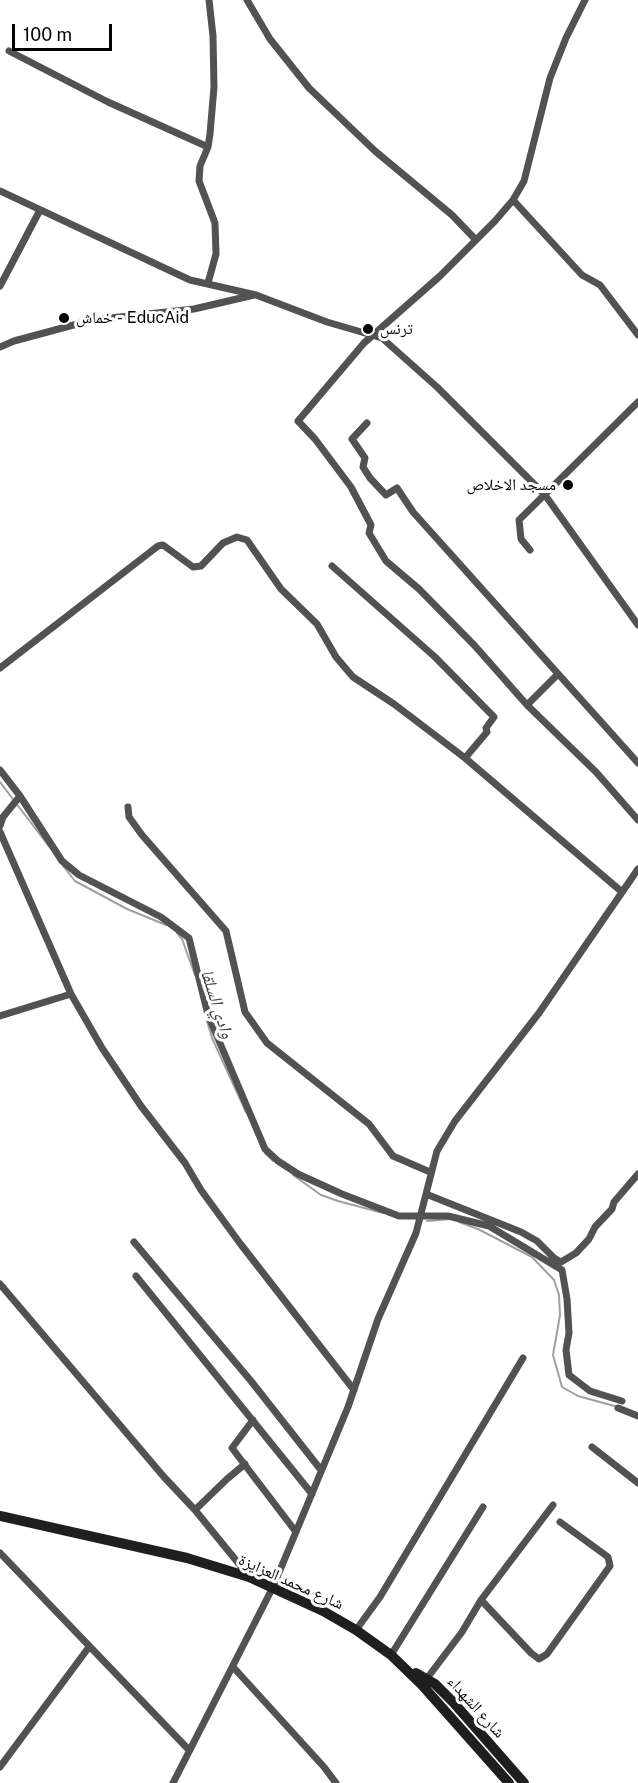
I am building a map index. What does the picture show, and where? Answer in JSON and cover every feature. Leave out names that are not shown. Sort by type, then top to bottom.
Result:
[{"type":"main road","name":"شارع محمد العزايزة","points":[[0,1516],[187,1558],[249,1577],[323,1611],[356,1630],[394,1658]]},
{"type":"main road","name":"شارع الشهداء","points":[[394,1658],[424,1682],[435,1684],[524,1783]]},
{"type":"main road","points":[[424,1682],[509,1783]]},
{"type":"street","points":[[208,283],[216,254],[215,223],[199,181],[200,166],[208,147],[214,76],[209,0]]},
{"type":"street","points":[[247,0],[270,39],[309,88],[375,151],[452,215],[476,240]]},
{"type":"street","points":[[585,0],[550,78],[524,181],[513,200],[440,276],[373,336],[313,401],[298,421],[315,439],[351,487],[371,525],[369,532],[386,561],[419,589],[475,646],[527,705],[596,772],[638,820]]},
{"type":"street","points":[[9,51],[108,102],[208,147]]},
{"type":"street","points":[[0,191],[182,277],[256,295],[317,319],[382,338],[437,387],[545,495],[638,625]]},
{"type":"street","points":[[513,200],[582,275],[600,285],[638,335]]},
{"type":"street","points":[[0,286],[40,210]]},
{"type":"street","points":[[0,347],[14,340],[92,320],[194,309],[256,295]]},
{"type":"street","points":[[530,550],[521,539],[519,520],[638,402]]},
{"type":"street","points":[[367,423],[352,439],[365,458],[363,467],[370,478],[386,495],[397,488],[413,512],[638,763]]},
{"type":"street","points":[[0,668],[158,546],[163,545],[193,567],[201,566],[224,543],[237,537],[248,540],[281,589],[317,624],[336,657],[353,676],[465,758],[622,892]]},
{"type":"street","points":[[332,566],[435,657],[494,717],[486,728],[487,732],[465,758]]},
{"type":"street","points":[[527,705],[558,674]]},
{"type":"street","points":[[0,770],[20,796],[62,861],[79,875],[161,916],[189,938],[208,1015],[265,1149],[298,1174],[399,1216],[448,1216],[489,1226],[562,1270],[567,1299],[569,1333],[566,1350],[569,1375],[590,1391],[638,1416]]},
{"type":"street","points":[[0,826],[3,818],[20,796]]},
{"type":"street","points":[[128,807],[129,817],[142,835],[226,931],[245,1012],[267,1043],[369,1124],[393,1156],[430,1172]]},
{"type":"street","points":[[0,836],[8,846],[71,994],[102,1048],[239,1242],[354,1390]]},
{"type":"street","points":[[173,1783],[216,1697],[234,1668],[273,1587],[312,1494],[354,1390],[378,1319],[416,1233],[437,1151],[455,1121],[539,1013],[638,869]]},
{"type":"street","points":[[0,1016],[71,994]]},
{"type":"street","points":[[426,1194],[521,1232],[537,1241],[561,1262],[589,1239],[612,1209],[614,1202],[638,1174]]},
{"type":"street","points":[[134,1242],[251,1381],[321,1470]]},
{"type":"street","points":[[136,1276],[312,1494]]},
{"type":"street","points":[[0,1284],[164,1477],[195,1510],[249,1577]]},
{"type":"street","points":[[356,1630],[380,1597],[523,1358]]},
{"type":"street","points":[[253,1420],[232,1448],[296,1532]]},
{"type":"street","points":[[592,1447],[638,1483]]},
{"type":"street","points":[[195,1510],[245,1464]]},
{"type":"street","points":[[424,1682],[462,1632],[481,1600],[553,1505]]},
{"type":"street","points":[[394,1658],[483,1507]]},
{"type":"street","points":[[481,1600],[531,1653],[539,1659],[547,1654],[610,1566],[608,1557],[560,1522]]},
{"type":"street","points":[[0,1553],[189,1750]]},
{"type":"street","points":[[0,1767],[89,1647]]},
{"type":"street","points":[[234,1668],[336,1783]]},
{"type":"waterway","name":"وادي السلقا","points":[[0,782],[51,849]]},
{"type":"waterway","name":"وادي السلقا","points":[[63,866],[75,881],[127,909],[166,925]]},
{"type":"waterway","name":"وادي السلقا","points":[[177,933],[182,939],[195,975]]},
{"type":"waterway","name":"وادي السلقا","points":[[207,1021],[212,1038],[246,1112]]},
{"type":"waterway","name":"وادي السلقا","points":[[265,1153],[273,1161]]},
{"type":"waterway","name":"وادي السلقا","points":[[293,1175],[321,1195],[383,1213]]},
{"type":"waterway","name":"وادي السلقا","points":[[427,1221],[451,1219]]},
{"type":"waterway","name":"وادي السلقا","points":[[459,1222],[478,1229],[532,1257],[554,1280],[559,1295],[560,1315],[553,1355],[562,1387],[578,1396],[618,1407]]},
{"type":"place","name":"خماش - EducAid","points":[[64,318]]},
{"type":"place","name":"ترنس","points":[[368,329]]},
{"type":"place","name":"مسجد الاخلاص","points":[[568,485]]}]
